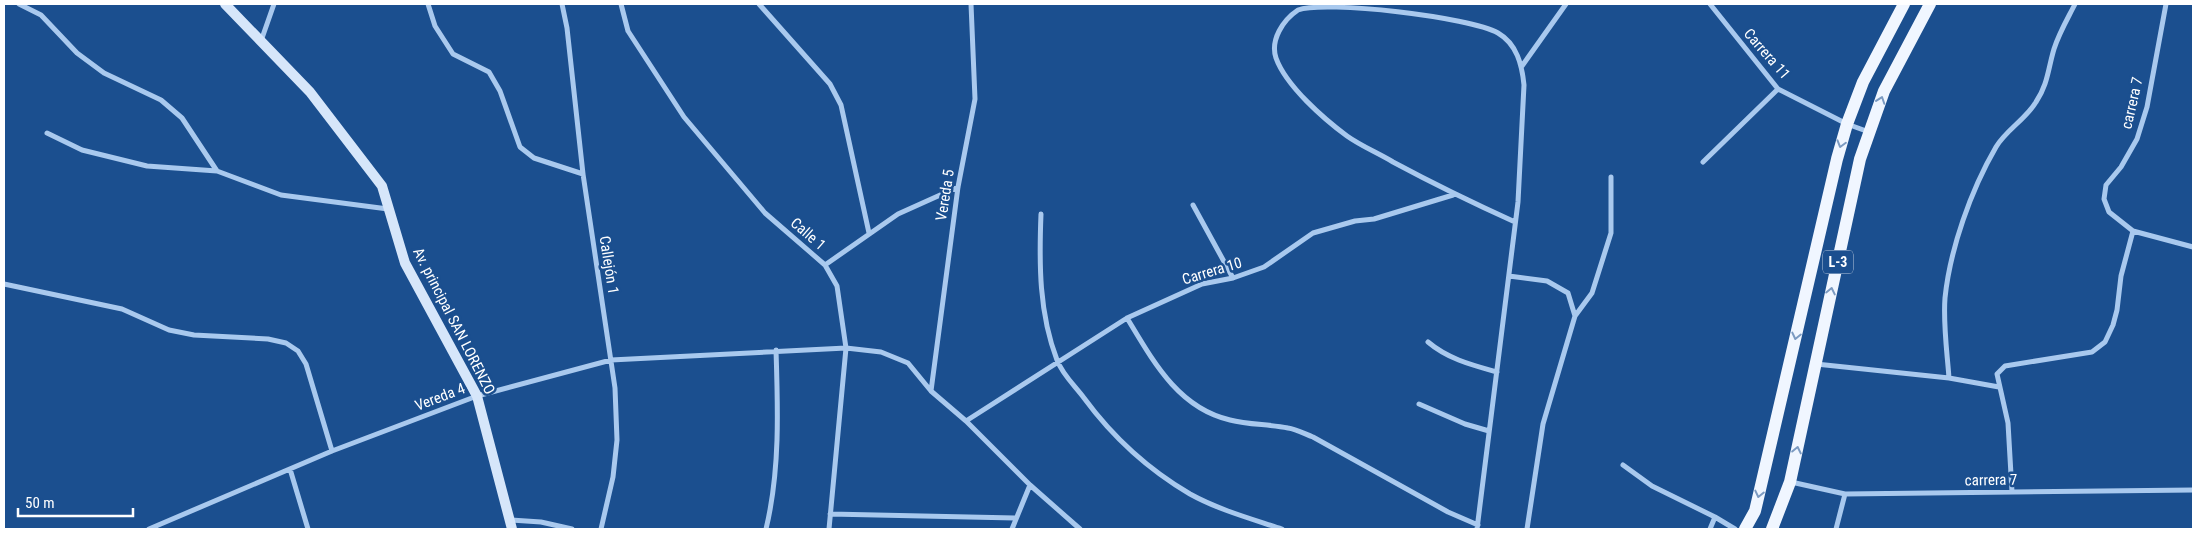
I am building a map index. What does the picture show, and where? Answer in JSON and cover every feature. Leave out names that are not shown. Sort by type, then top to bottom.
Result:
[{"type":"main road","name":"Av. principal SAN LORENZO","points":[[224,4],[310,92],[382,186],[406,263],[477,396],[512,525]]},
{"type":"main road","name":"L-3","points":[[1746,529],[1755,511],[1837,159],[1847,124],[1863,82],[1904,4]]},
{"type":"main road","name":"L-3","points":[[1772,529],[1790,482],[1860,159],[1884,91],[1930,4]]},
{"type":"street","points":[[19,4],[41,15],[77,53],[104,73],[161,100],[182,118],[217,171]]},
{"type":"street","points":[[261,41],[274,4]]},
{"type":"street","points":[[428,4],[435,26],[453,54],[489,72],[500,91],[520,147],[534,158],[583,174]]},
{"type":"street","name":"Callejón 1","points":[[562,4],[567,28],[583,174],[615,388],[617,440],[613,477],[601,529]]},
{"type":"street","name":"Calle 1","points":[[620,4],[628,31],[684,117],[765,213],[825,265],[837,286],[846,348],[829,529]]},
{"type":"street","points":[[759,4],[830,84],[841,104],[869,233]]},
{"type":"street","name":"Vereda 5","points":[[931,390],[958,187],[975,99],[972,4]]},
{"type":"street","points":[[1522,66],[1566,4]]},
{"type":"street","name":"Carrera 11","points":[[1710,4],[1778,89],[1847,124],[1869,132]]},
{"type":"street","points":[[1949,378],[1945,335],[1945,298],[1959,233],[1978,184],[1997,146],[2036,104],[2048,80],[2054,48],[2075,4]]},
{"type":"street","name":"carrera 7","points":[[2133,231],[2109,212],[2104,199],[2106,185],[2121,167],[2137,139],[2147,107],[2166,4]]},
{"type":"street","points":[[1127,318],[1150,356],[1172,386],[1198,407],[1230,420],[1289,428],[1313,437],[1477,527],[1518,202],[1524,85],[1522,66],[1515,50],[1499,34],[1482,27],[1415,12],[1351,5],[1312,5],[1298,10],[1279,30],[1275,44],[1276,57],[1282,69],[1301,95],[1348,137],[1454,195],[1515,222]]},
{"type":"street","points":[[1703,162],[1778,89]]},
{"type":"street","points":[[47,133],[82,150],[146,166],[217,171],[281,195],[389,209]]},
{"type":"street","points":[[1527,529],[1543,424],[1575,316],[1592,293],[1611,233],[1611,177]]},
{"type":"street","points":[[825,265],[898,214],[958,187]]},
{"type":"street","name":"Carrera 10","points":[[966,421],[1127,318],[1202,284],[1233,278],[1264,267],[1313,233],[1355,221],[1374,219],[1454,195]]},
{"type":"street","points":[[1193,204],[1233,278]]},
{"type":"street","points":[[1041,214],[1040,278],[1047,325],[1058,363],[1098,417],[1140,459],[1191,494],[1274,528],[1282,529]]},
{"type":"street","points":[[2012,492],[2008,423],[1997,374],[2005,366],[2092,352],[2105,342],[2118,310],[2121,276],[2133,231],[2193,247]]},
{"type":"street","points":[[1509,276],[1546,281],[1568,293],[1575,316]]},
{"type":"street","points":[[4,284],[122,309],[169,330],[194,335],[268,339],[286,343],[298,351],[306,364],[332,451]]},
{"type":"street","points":[[1428,342],[1439,352],[1497,372]]},
{"type":"street","name":"Vereda 4","points":[[149,529],[332,451],[477,396],[611,360],[776,350],[846,348],[881,352],[908,363],[931,390],[966,421],[1030,486],[1080,529]]},
{"type":"street","points":[[766,529],[770,510],[776,451],[776,350]]},
{"type":"street","points":[[1816,364],[1949,378],[1999,387]]},
{"type":"street","points":[[1419,404],[1465,424],[1489,431]]},
{"type":"street","points":[[1623,465],[1652,486],[1735,529]]},
{"type":"street","points":[[290,469],[308,529]]},
{"type":"street","name":"carrera 7","points":[[1790,482],[1845,494],[2193,490]]},
{"type":"street","points":[[1012,529],[1030,486]]},
{"type":"street","points":[[1836,529],[1845,494]]},
{"type":"street","points":[[830,514],[1015,518]]},
{"type":"street","points":[[1710,529],[1715,517]]},
{"type":"street","points":[[512,525],[541,522],[572,529]]}]
